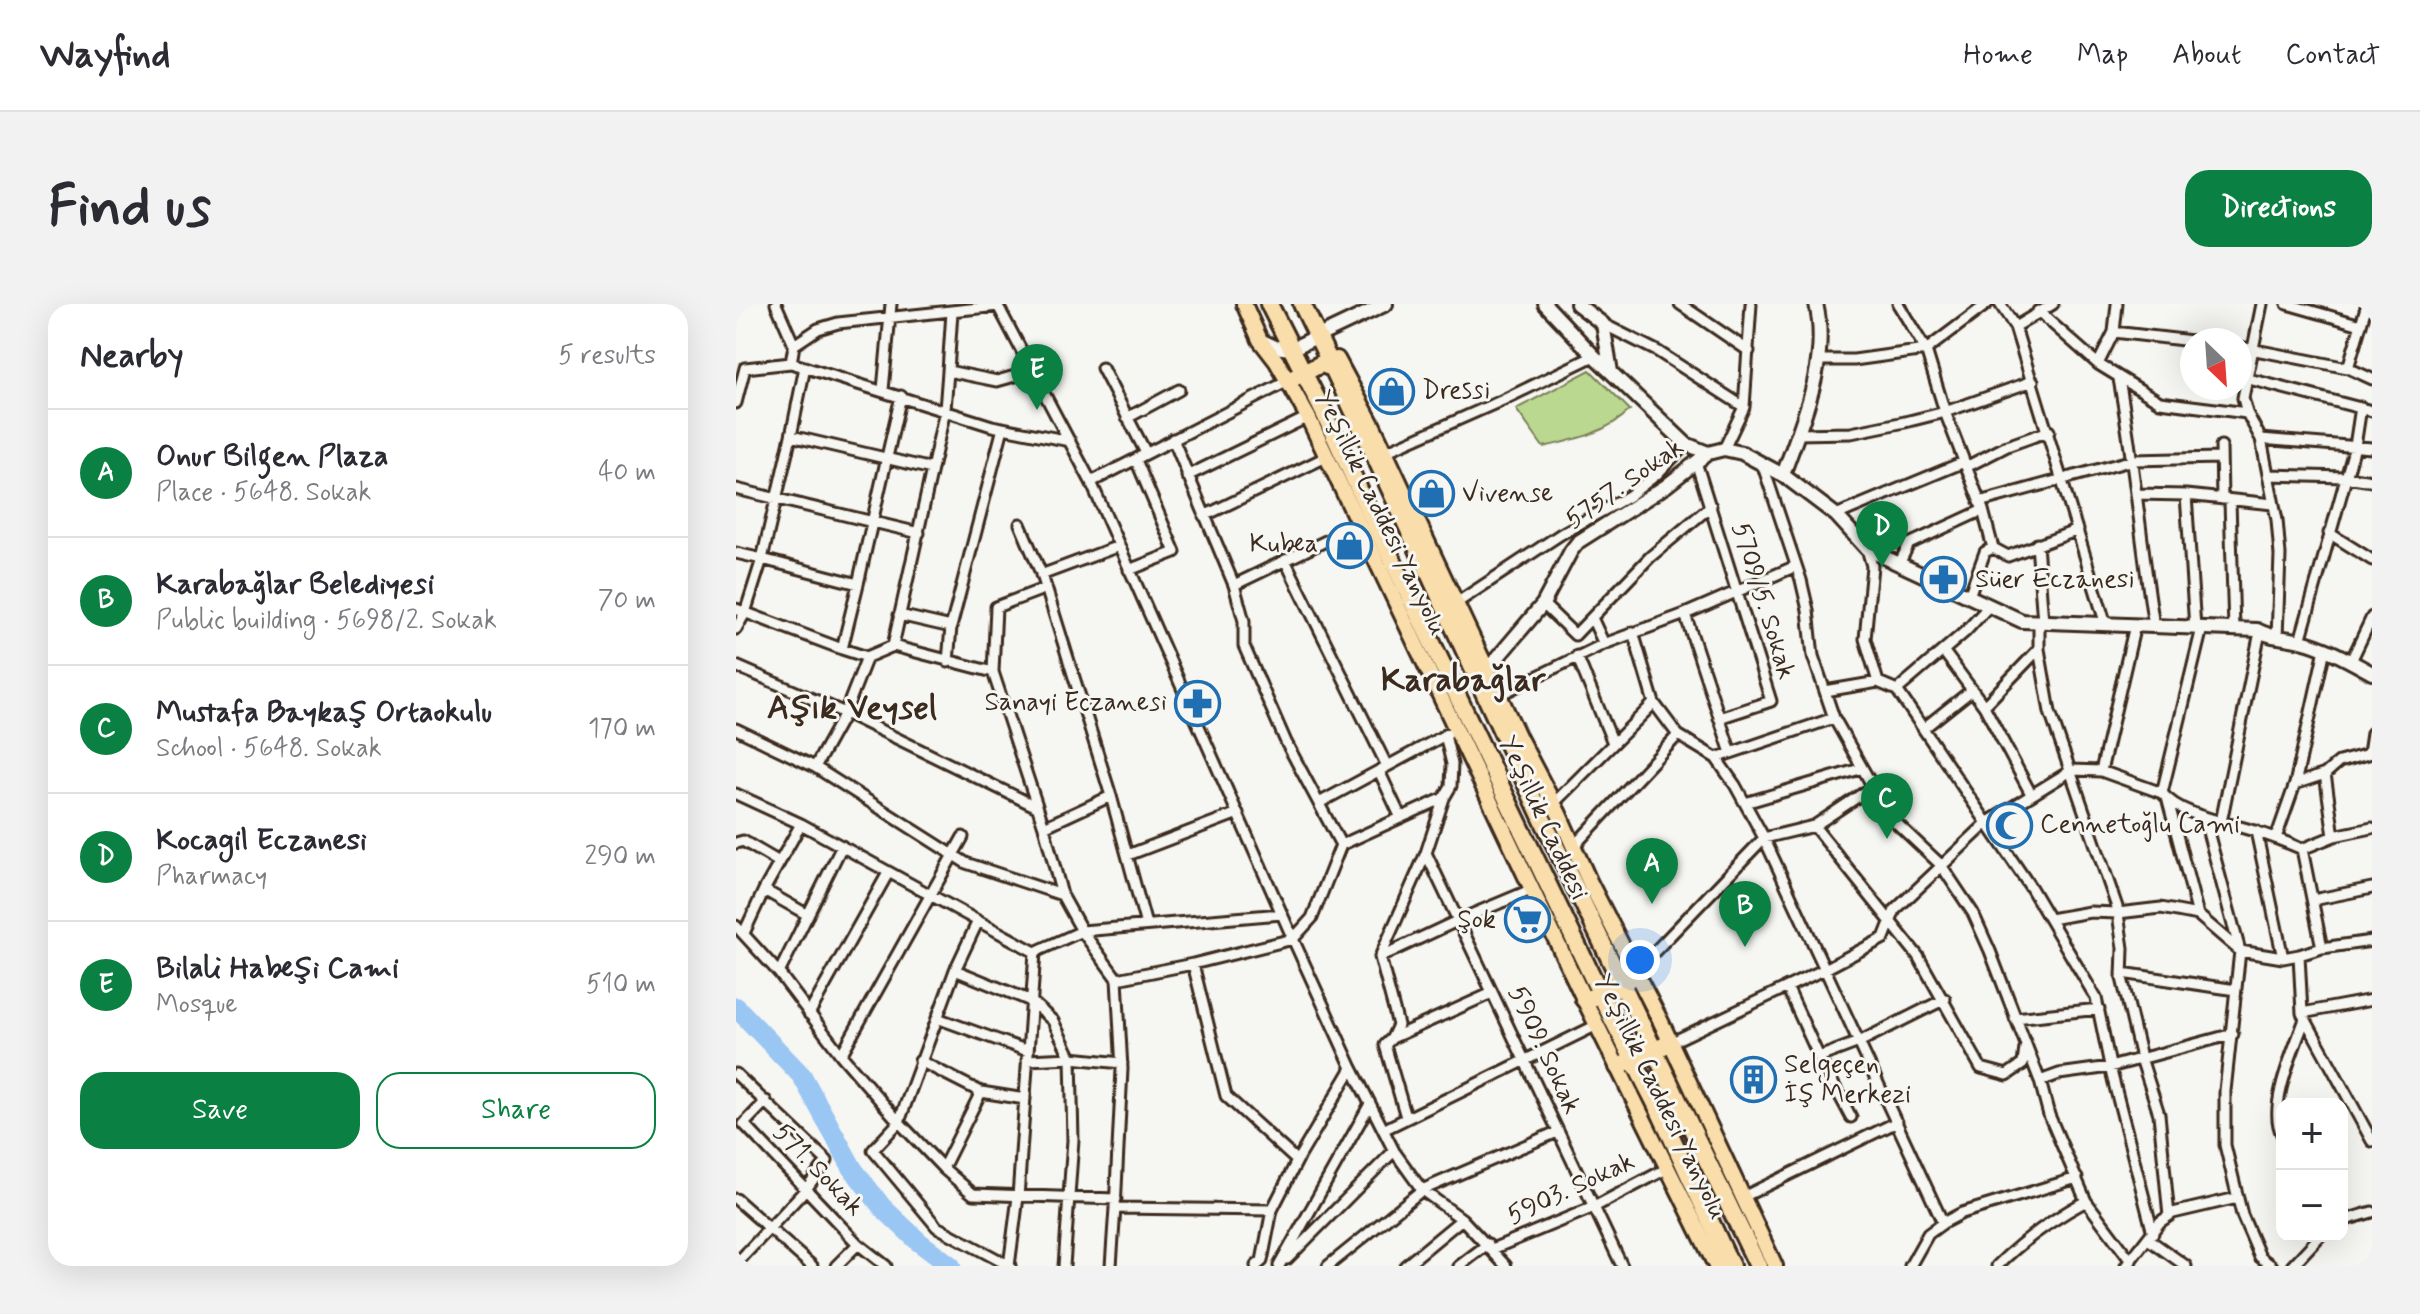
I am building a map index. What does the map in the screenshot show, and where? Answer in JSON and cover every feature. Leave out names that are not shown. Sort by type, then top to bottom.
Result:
[{"type":"highway","name":"Yeşillik Caddesi","points":[[1269,304],[1291,349],[1295,377],[1602,996],[1626,1064],[1731,1266]]},
{"type":"highway","name":"Yeşillik Caddesi","points":[[1302,304],[1338,369],[1623,986],[1662,1046],[1758,1266]]},
{"type":"highway","points":[[1295,377],[1321,364],[1338,369]]},
{"type":"highway","points":[[1584,999],[1602,996],[1623,986],[1636,971]]},
{"type":"highway","points":[[1626,1064],[1662,1046]]},
{"type":"main road","name":"Yeşillik Caddesi Yanyolu","points":[[1244,304],[1260,340],[1295,377],[1308,417],[1451,731],[1533,889],[1597,1025],[1626,1064],[1668,1168],[1716,1266]]},
{"type":"main road","points":[[1309,304],[1321,336]]},
{"type":"main road","points":[[1260,340],[1275,347],[1291,349],[1386,304]]},
{"type":"main road","points":[[1545,304],[1686,444],[1708,453],[1724,449],[1742,453],[1783,475],[1836,515],[1867,549],[2022,621],[2257,630],[2325,649],[2372,673]]},
{"type":"main road","points":[[1577,304],[1603,324],[1611,372]]},
{"type":"main road","points":[[1783,475],[1811,398],[1818,360],[1816,304]]},
{"type":"main road","name":"Yeşillik Caddesi Yanyolu","points":[[1338,369],[1385,452],[1499,695],[1636,971],[1662,1046],[1743,1197],[1775,1266]]},
{"type":"main road","name":"5757. Sokak","points":[[1487,670],[1543,604],[1578,542],[1666,486],[1708,453]]},
{"type":"main road","points":[[1656,475],[1666,486]]},
{"type":"street","points":[[776,304],[794,345],[791,363]]},
{"type":"street","points":[[883,390],[891,304]]},
{"type":"street","points":[[1680,304],[1749,351]]},
{"type":"street","points":[[1724,449],[1744,407],[1751,304]]},
{"type":"street","points":[[1898,304],[1926,350],[1993,548],[2008,556],[2078,530]]},
{"type":"street","points":[[1818,360],[1854,360],[1926,350],[1987,304]]},
{"type":"street","points":[[2000,304],[2015,327],[2033,381],[2106,625]]},
{"type":"street","points":[[2015,327],[2053,304]]},
{"type":"street","points":[[2098,364],[2114,332],[2117,304]]},
{"type":"street","points":[[2252,352],[2262,304]]},
{"type":"street","points":[[2287,304],[2361,325]]},
{"type":"street","points":[[2348,368],[2367,304]]},
{"type":"street","points":[[794,345],[818,329],[838,323],[998,305],[1091,482],[1293,939],[1394,1151],[1422,1190],[1462,1219],[1506,1266]]},
{"type":"street","points":[[2038,311],[2098,364],[2160,402],[2247,413]]},
{"type":"street","points":[[893,646],[945,410],[952,312]]},
{"type":"street","points":[[1603,324],[1657,351],[1744,407]]},
{"type":"street","points":[[2114,332],[2180,340]]},
{"type":"street","points":[[2253,348],[2348,368],[2372,379]]},
{"type":"street","points":[[1385,452],[1594,356]]},
{"type":"street","points":[[736,403],[740,368],[791,363],[1003,428],[1070,441]]},
{"type":"street","points":[[736,629],[762,559],[805,367]]},
{"type":"street","points":[[1102,368],[1146,453]]},
{"type":"street","points":[[948,371],[997,381],[1033,371]]},
{"type":"street","points":[[1091,482],[1295,377]]},
{"type":"street","points":[[2119,379],[2133,460],[2154,626]]},
{"type":"street","points":[[2252,380],[2372,411]]},
{"type":"street","points":[[1797,434],[1851,433],[1945,412],[2033,381]]},
{"type":"street","points":[[1127,418],[1179,390]]},
{"type":"street","points":[[842,649],[901,396]]},
{"type":"street","points":[[2244,400],[2261,439],[2277,520],[2280,555],[2277,638]]},
{"type":"street","points":[[2300,641],[2355,446],[2361,407]]},
{"type":"street","points":[[1187,476],[1308,417]]},
{"type":"street","points":[[948,662],[951,627],[1003,428]]},
{"type":"street","points":[[1836,515],[2049,431]]},
{"type":"street","points":[[791,436],[932,469]]},
{"type":"street","points":[[1173,439],[1234,585],[1244,621],[1244,646],[1286,742],[1341,845]]},
{"type":"street","points":[[2261,439],[2372,448]]},
{"type":"street","points":[[1455,604],[1561,534],[1629,496],[1656,475],[1686,444]]},
{"type":"street","points":[[2221,446],[2234,629]]},
{"type":"street","points":[[1204,516],[1326,457]]},
{"type":"street","points":[[1899,564],[1909,544],[1981,506],[2062,478],[2133,460],[2220,458]]},
{"type":"street","points":[[1129,570],[1175,552],[1136,460]]},
{"type":"street","name":"5709/5. Sokak","points":[[1696,462],[1771,701],[1719,718]]},
{"type":"street","points":[[1763,466],[1796,566],[1808,610],[1813,656],[1834,718],[1860,769],[1890,817],[1941,865],[1973,913],[2040,1081],[2049,1115],[2086,1201],[2128,1263],[2169,1216],[2237,1198]]},
{"type":"street","points":[[2268,475],[2346,477],[2372,481]]},
{"type":"street","points":[[736,489],[919,533]]},
{"type":"street","points":[[2136,494],[2186,495],[2273,504]]},
{"type":"street","points":[[2186,495],[2199,628],[2165,797],[2198,915]]},
{"type":"street","points":[[1543,604],[1575,635],[1650,557],[1711,506]]},
{"type":"street","points":[[1020,524],[1046,588],[1111,796],[1146,925]]},
{"type":"street","points":[[1234,585],[1359,525]]},
{"type":"street","points":[[2329,533],[2371,558]]},
{"type":"street","points":[[2037,544],[2041,622],[2039,649],[2050,712],[2118,913],[2123,948],[2122,973],[2141,1058],[2159,1114],[2169,1216]]},
{"type":"street","points":[[1041,575],[1119,546]]},
{"type":"street","points":[[1969,596],[1985,552],[1993,548]]},
{"type":"street","points":[[1867,549],[1872,566],[1865,639],[1878,682]]},
{"type":"street","points":[[736,553],[858,584]]},
{"type":"street","points":[[1285,560],[1383,768],[1401,818]]},
{"type":"street","points":[[1499,695],[1604,644],[1685,614],[1796,566]]},
{"type":"street","points":[[1046,588],[996,607],[993,672],[1044,827],[1062,895],[1082,931],[1117,979],[1122,1063],[1111,1266]]},
{"type":"street","points":[[1897,690],[1944,652],[1989,606]]},
{"type":"street","points":[[741,611],[867,657],[893,646],[993,672]]},
{"type":"street","points":[[1685,614],[1731,753]]},
{"type":"street","points":[[899,615],[951,627]]},
{"type":"street","points":[[2351,661],[2372,617]]},
{"type":"street","points":[[1592,618],[1604,644]]},
{"type":"street","points":[[2101,771],[2135,625]]},
{"type":"street","points":[[1633,632],[1654,703],[1678,735],[1716,758],[1764,838],[1943,1223]]},
{"type":"street","points":[[2221,822],[2260,632]]},
{"type":"street","points":[[1984,706],[2039,649]]},
{"type":"street","points":[[2276,838],[2295,784],[2325,649]]},
{"type":"street","points":[[1944,652],[1984,706],[2031,794]]},
{"type":"street","points":[[1577,656],[1613,743]]},
{"type":"street","points":[[815,767],[845,713],[867,657]]},
{"type":"street","points":[[736,666],[845,713],[1037,807]]},
{"type":"street","points":[[1825,691],[1878,682],[1897,690],[2050,919],[2096,998],[2150,1236],[2186,1266]]},
{"type":"street","points":[[1924,728],[1972,690]]},
{"type":"street","points":[[1554,803],[1654,703]]},
{"type":"street","points":[[1716,758],[1834,718]]},
{"type":"street","points":[[736,729],[815,767],[966,863],[1062,895]]},
{"type":"street","points":[[1319,803],[1451,731],[1451,786],[1426,853],[1380,957],[1398,1025],[1385,1045],[1406,1117]]},
{"type":"street","points":[[2295,784],[2325,774],[2339,762],[2370,753],[2372,733]]},
{"type":"street","points":[[1573,847],[1678,735]]},
{"type":"street","points":[[1745,803],[1860,769]]},
{"type":"street","points":[[1662,1046],[1884,938],[1895,910],[1988,822],[2072,770],[2101,771],[2204,817],[2256,831],[2302,849],[2334,836],[2372,828]]},
{"type":"street","points":[[2325,774],[2334,836]]},
{"type":"street","points":[[1636,971],[1764,838],[1814,826],[1871,788]]},
{"type":"street","points":[[736,794],[801,824],[1035,952]]},
{"type":"street","points":[[1044,827],[1111,796]]},
{"type":"street","points":[[1117,979],[1293,939],[1312,918],[1341,845],[1444,798]]},
{"type":"street","points":[[1128,855],[1238,813]]},
{"type":"street","points":[[2204,817],[2240,951],[2225,1091],[2225,1145],[2237,1198],[2260,1257],[2272,1266]]},
{"type":"street","points":[[801,824],[740,929],[899,1122],[973,1194],[1272,1210]]},
{"type":"street","points":[[1814,826],[1918,956],[1945,999],[1981,1068],[2007,1075],[2023,1064],[2025,1044]]},
{"type":"street","points":[[2256,831],[2283,958]]},
{"type":"street","points":[[841,1055],[963,837]]},
{"type":"street","points":[[736,843],[743,841],[779,862]]},
{"type":"street","points":[[779,973],[842,846]]},
{"type":"street","points":[[2302,849],[2322,948]]},
{"type":"street","name":"5909. Sokak","points":[[1426,853],[1622,1266]]},
{"type":"street","points":[[809,1014],[888,873]]},
{"type":"street","points":[[2313,900],[2372,888]]},
{"type":"street","points":[[1380,957],[1533,889]]},
{"type":"street","points":[[764,890],[808,915]]},
{"type":"street","points":[[2050,919],[2090,912],[2118,913],[2161,908],[2198,915],[2240,951],[2283,958],[2322,948],[2372,941]]},
{"type":"street","points":[[1035,952],[1082,931],[1282,914]]},
{"type":"street","points":[[978,921],[955,970],[899,1122],[868,1152],[937,1227],[1009,1266],[1018,1197],[1035,952]]},
{"type":"street","points":[[2280,1098],[2304,1016],[2299,955]]},
{"type":"street","points":[[1193,964],[1226,1096],[1297,1161]]},
{"type":"street","points":[[955,970],[1031,1001],[1053,1021],[1071,1058],[1073,1140],[1064,1266]]},
{"type":"street","points":[[2122,973],[2236,990]]},
{"type":"street","points":[[1787,987],[1851,1117]]},
{"type":"street","points":[[1392,1038],[1492,993]]},
{"type":"street","points":[[1819,1057],[1859,1042],[1945,999]]},
{"type":"street","points":[[2304,1016],[2372,1000]]},
{"type":"street","points":[[2015,1018],[2099,1009]]},
{"type":"street","points":[[2304,1016],[2372,1141]]},
{"type":"street","points":[[937,1018],[1027,1056],[1122,1063]]},
{"type":"street","points":[[1385,1129],[1597,1025]]},
{"type":"street","points":[[2040,1081],[2059,1074],[2110,1067],[2233,1034]]},
{"type":"street","points":[[920,1061],[981,1092],[1025,1099]]},
{"type":"street","points":[[1256,1266],[1262,1261],[1272,1210],[1352,1068]]},
{"type":"street","points":[[736,1074],[827,1161],[806,1189],[736,1264]]},
{"type":"street","points":[[943,1168],[981,1092]]},
{"type":"street","name":"571. Sokak","points":[[766,1101],[744,1124],[858,1244],[886,1266]]},
{"type":"street","points":[[1279,1266],[1370,1104]]},
{"type":"street","points":[[1743,1197],[1897,1122]]},
{"type":"street","points":[[736,1132],[744,1124]]},
{"type":"street","points":[[1328,1266],[1422,1190],[1557,1132]]},
{"type":"street","points":[[1279,1266],[1394,1151]]},
{"type":"street","name":"5903. Sokak","points":[[1459,1266],[1490,1246],[1594,1207],[1668,1168]]},
{"type":"street","points":[[1910,1266],[1928,1234],[1943,1223],[1962,1213],[2077,1178]]},
{"type":"street","points":[[736,1199],[812,1266]]},
{"type":"street","points":[[1997,1266],[2018,1245],[2086,1201]]},
{"type":"street","points":[[2348,1219],[2372,1212]]},
{"type":"street","points":[[1405,1266],[1462,1219]]},
{"type":"street","points":[[2292,1266],[2314,1242]]},
{"type":"street","points":[[836,1266],[858,1244]]},
{"type":"green space","points":[[1590,370],[1630,410],[1601,430],[1543,447],[1516,409]]},
{"type":"waterway","points":[[736,1007],[802,1076],[853,1169],[882,1207],[919,1242],[951,1266]]},
{"type":"place","name":"Dressi","points":[[1391,391]]},
{"type":"place","name":"Bilali Habeşi Cami","points":[[1037,410]]},
{"type":"place","name":"Vivense","points":[[1431,494]]},
{"type":"place","name":"Kubea","points":[[1349,545]]},
{"type":"place","name":"Kocagil Eczanesi","points":[[1882,567]]},
{"type":"place","name":"Süer Eczanesi","points":[[1944,580]]},
{"type":"place","name":"Sanayi Eczanesi","points":[[1198,703]]},
{"type":"place","name":"Cennetoğlu Cami","points":[[2009,825]]},
{"type":"place","name":"Mustafa Baykaş Ortaokulu","points":[[1887,839]]},
{"type":"place","name":"Onur Bilgen Plaza","points":[[1652,904]]},
{"type":"place","name":"Şok","points":[[1527,920]]},
{"type":"place","name":"Karabağlar Belediyesi","points":[[1745,947]]},
{"type":"place","name":"Selgeçen İş Merkezi","points":[[1753,1080]]},
{"type":"district","name":"Karabağlar","points":[[1463,680]]},
{"type":"district","name":"Aşık Veysel","points":[[852,708]]}]
